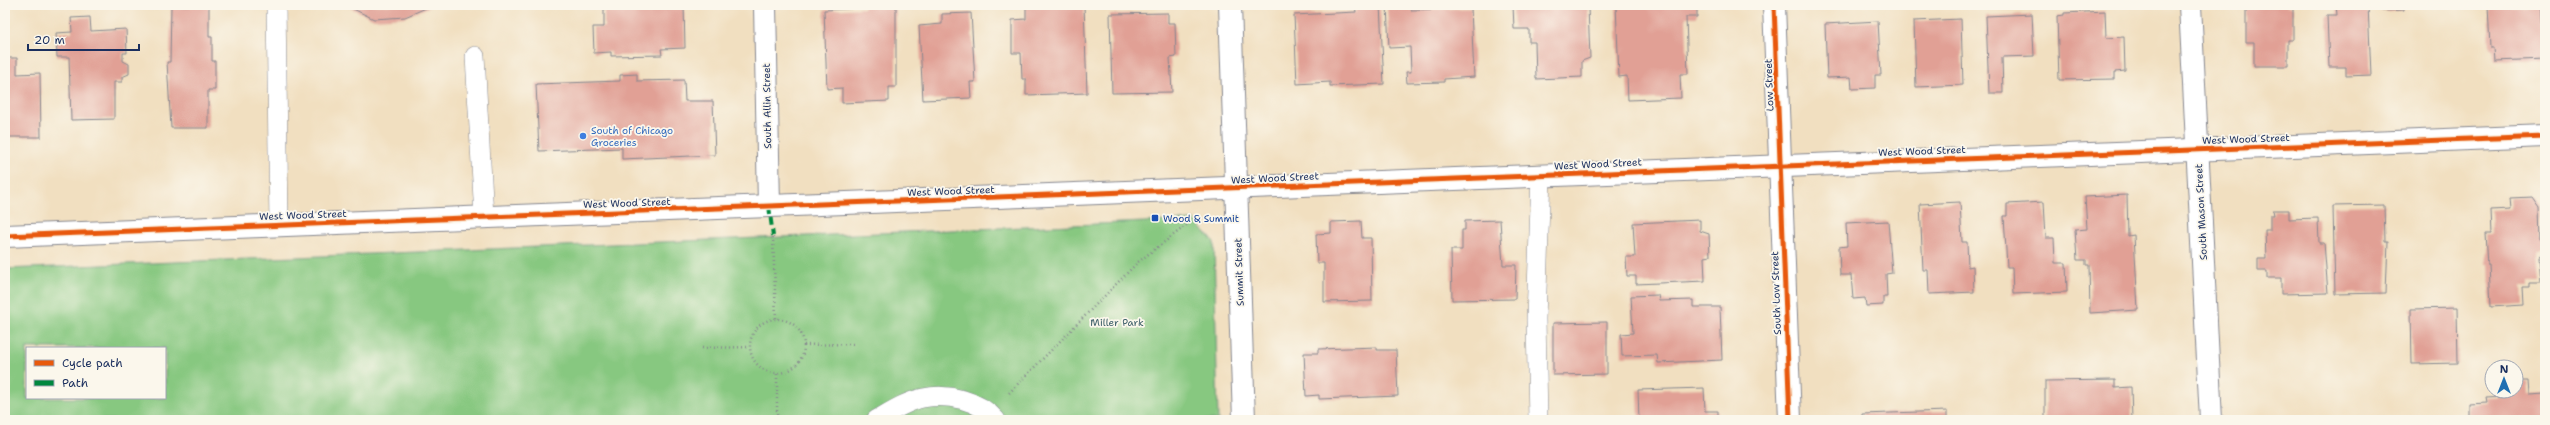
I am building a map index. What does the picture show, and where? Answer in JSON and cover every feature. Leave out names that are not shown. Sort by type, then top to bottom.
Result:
[{"type":"street","name":"South Allin Street","points":[[765,5],[769,206]]},
{"type":"street","name":"Summit Street","points":[[1230,5],[1244,420]]},
{"type":"street","name":"Low Street","points":[[1774,5],[1781,165]]},
{"type":"street","name":"South Mason Street","points":[[2190,5],[2211,420]]},
{"type":"street","name":"West Wood Street","points":[[5,236],[2545,136]]},
{"type":"street","name":"South Low Street","points":[[1781,165],[1790,420]]},
{"type":"lane","points":[[276,5],[278,225]]},
{"type":"lane","points":[[475,56],[484,217]]},
{"type":"lane","points":[[1538,420],[1536,320],[1541,175]]},
{"type":"lane","points":[[876,420],[923,398],[961,398],[993,416]]},
{"type":"path","points":[[993,416],[1138,262],[1194,220]]},
{"type":"path","points":[[774,242],[776,318]]},
{"type":"path","points":[[776,318],[795,326],[801,333],[804,345],[801,359],[796,366],[777,374],[762,369],[756,363],[750,347],[755,330],[762,324],[776,318]]},
{"type":"path","points":[[804,345],[852,344]]},
{"type":"path","points":[[702,348],[750,347]]},
{"type":"path","points":[[777,374],[777,420]]},
{"type":"green space","name":"Miller Park","points":[[1194,220],[1214,242],[1218,420],[5,420],[5,269]]},
{"type":"building","points":[[209,5],[209,37],[212,37],[212,61],[215,61],[215,90],[208,90],[208,128],[171,128],[167,62],[170,62],[171,6]]},
{"type":"building","points":[[345,5],[433,5],[405,17],[374,19]]},
{"type":"building","points":[[604,5],[684,5],[685,48],[661,49],[662,55],[611,56],[611,52],[594,53],[593,27],[604,27]]},
{"type":"building","points":[[864,5],[896,5],[896,87],[889,87],[889,101],[842,103],[842,88],[827,89],[824,10],[864,8]]},
{"type":"building","points":[[1026,5],[1084,5],[1087,93],[1026,95],[1026,79],[1022,79],[1021,53],[1012,53],[1012,20],[1026,19]]},
{"type":"building","points":[[1355,5],[1380,5],[1384,84],[1330,86],[1330,82],[1297,84],[1294,15],[1356,12]]},
{"type":"building","points":[[1387,5],[1411,5],[1411,10],[1471,8],[1474,77],[1444,79],[1444,82],[1407,83],[1406,72],[1411,72],[1410,47],[1389,48]]},
{"type":"building","points":[[1513,5],[1582,5],[1582,7],[1588,7],[1590,58],[1582,61],[1582,77],[1536,79],[1535,42],[1529,42],[1529,29],[1514,29]]},
{"type":"building","points":[[1616,5],[1697,5],[1697,17],[1686,17],[1688,74],[1680,74],[1681,98],[1628,100],[1627,76],[1619,77]]},
{"type":"building","points":[[2253,5],[2289,5],[2289,7],[2293,7],[2293,40],[2288,40],[2288,66],[2254,66],[2254,42],[2246,42],[2246,8],[2253,8]]},
{"type":"building","points":[[2336,5],[2368,5],[2371,75],[2346,76],[2346,67],[2329,67],[2327,15],[2337,15]]},
{"type":"building","points":[[2381,5],[2404,5],[2404,10],[2382,11]]},
{"type":"building","points":[[2488,5],[2541,5],[2545,59],[2494,61],[2493,48],[2490,48]]},
{"type":"building","points":[[2105,11],[2106,38],[2124,37],[2125,71],[2115,72],[2115,79],[2059,80],[2057,16],[2064,15],[2064,13]]},
{"type":"building","points":[[971,13],[975,82],[970,82],[971,98],[923,100],[919,26],[942,24],[942,14]]},
{"type":"building","points":[[1168,13],[1168,23],[1175,23],[1176,57],[1170,58],[1172,92],[1112,93],[1110,14]]},
{"type":"building","points":[[2032,14],[2034,56],[2002,57],[2003,93],[1989,93],[1986,16]]},
{"type":"building","points":[[90,17],[91,31],[126,29],[127,53],[123,53],[123,61],[129,64],[129,74],[122,77],[122,82],[114,82],[114,119],[71,120],[69,57],[57,57],[56,33],[72,32],[71,18]]},
{"type":"building","points":[[1961,19],[1963,85],[1916,87],[1914,21]]},
{"type":"building","points":[[1878,21],[1881,75],[1875,75],[1875,88],[1852,89],[1851,77],[1827,78],[1825,24]]},
{"type":"building","points":[[5,58],[17,58],[17,74],[40,73],[41,137],[5,137]]},
{"type":"building","points":[[637,74],[637,81],[684,80],[685,101],[713,101],[715,155],[622,159],[622,148],[539,151],[536,84],[620,81],[620,75]]},
{"type":"building","points":[[2127,195],[2128,236],[2134,235],[2138,310],[2090,313],[2089,265],[2086,265],[2086,260],[2077,260],[2075,230],[2087,229],[2085,197]]},
{"type":"building","points":[[2532,197],[2539,207],[2540,239],[2545,243],[2545,253],[2539,257],[2541,283],[2530,283],[2530,287],[2523,287],[2524,305],[2491,307],[2489,265],[2487,265],[2485,234],[2491,234],[2490,210],[2511,209],[2510,198]]},
{"type":"building","points":[[1960,202],[1962,242],[1967,242],[1968,267],[1973,266],[1974,292],[1929,294],[1928,270],[1923,270],[1920,204]]},
{"type":"building","points":[[2044,202],[2046,238],[2054,238],[2055,263],[2066,263],[2067,292],[2013,294],[2012,267],[2007,267],[2004,216],[2007,216],[2007,204]]},
{"type":"building","points":[[2384,205],[2385,242],[2388,242],[2386,293],[2335,294],[2333,206]]},
{"type":"building","points":[[2273,210],[2289,210],[2289,219],[2318,218],[2319,243],[2324,243],[2328,293],[2281,294],[2281,278],[2267,278],[2267,271],[2258,271],[2258,259],[2266,259],[2265,230],[2270,230],[2270,215],[2274,215]]},
{"type":"building","points":[[1500,220],[1503,265],[1516,265],[1515,299],[1452,300],[1451,250],[1462,250],[1462,230],[1465,230],[1465,221]]},
{"type":"building","points":[[1700,220],[1700,231],[1709,234],[1710,256],[1704,257],[1705,281],[1636,284],[1636,276],[1627,276],[1626,257],[1635,257],[1633,223]]},
{"type":"building","points":[[1361,221],[1362,238],[1371,238],[1372,301],[1324,302],[1324,263],[1317,263],[1316,234],[1331,233],[1331,222]]},
{"type":"building","points":[[1888,221],[1892,273],[1886,274],[1887,297],[1883,297],[1883,305],[1866,306],[1865,298],[1853,299],[1851,275],[1840,275],[1839,247],[1847,246],[1846,223]]},
{"type":"building","points":[[1658,295],[1659,301],[1693,300],[1693,307],[1720,307],[1722,360],[1658,363],[1657,355],[1622,356],[1621,334],[1633,333],[1631,296]]},
{"type":"building","points":[[2457,308],[2458,363],[2412,364],[2411,309]]},
{"type":"building","points":[[1607,322],[1607,374],[1553,375],[1553,323]]},
{"type":"building","points":[[1377,347],[1377,350],[1396,350],[1398,396],[1319,399],[1319,395],[1306,396],[1304,353],[1318,353],[1318,349]]},
{"type":"building","points":[[2115,380],[2115,388],[2131,387],[2132,420],[2045,420],[2045,381]]},
{"type":"building","points":[[2524,381],[2528,381],[2529,395],[2545,394],[2545,420],[2469,420],[2469,404],[2487,403],[2486,399],[2524,399]]},
{"type":"building","points":[[1704,388],[1705,411],[1718,411],[1718,420],[1639,420],[1638,390]]},
{"type":"building","points":[[1947,411],[1947,420],[1862,420],[1862,414]]},
{"type":"marked path","points":[[769,206],[773,236]]},
{"type":"cycle path","points":[[1774,5],[1790,420]]},
{"type":"cycle path","points":[[5,236],[2545,136]]},
{"type":"place","name":"South of Chicago Groceries","points":[[583,136]]},
{"type":"place","name":"Wood & Summit","points":[[1155,218]]}]
